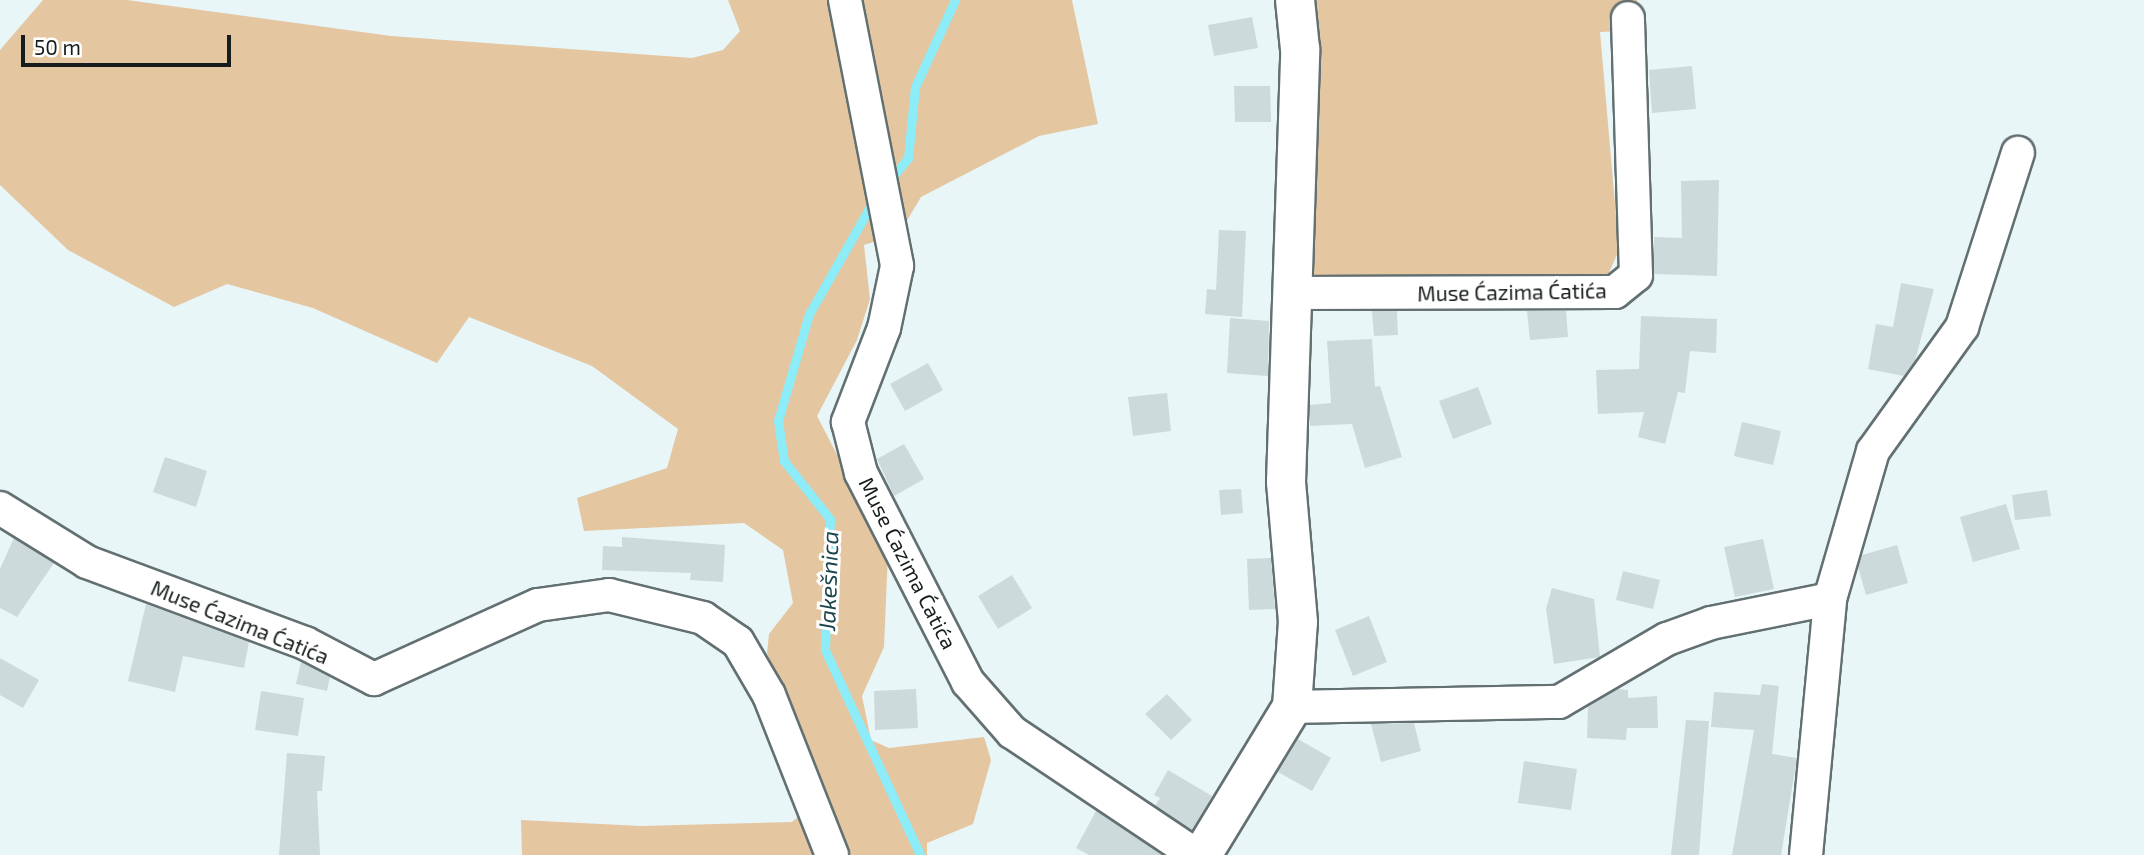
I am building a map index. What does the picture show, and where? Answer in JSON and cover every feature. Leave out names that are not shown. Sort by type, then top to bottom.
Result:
[{"type":"street","name":"Muse Ćazima Ćatića","points":[[845,0],[897,266],[884,328],[848,422],[862,473],[968,682],[1012,732],[1196,855]]},
{"type":"street","points":[[1202,855],[1292,707],[1298,622],[1286,482],[1294,293],[1295,0]]},
{"type":"street","name":"Muse Ćazima Ćatića","points":[[1294,293],[1615,292],[1636,275],[1628,18]]},
{"type":"street","points":[[1806,855],[1830,599],[1873,451],[1962,327],[2018,153]]},
{"type":"street","name":"Muse Ćazima Ćatića","points":[[0,508],[87,562],[305,643],[374,679],[538,605],[609,595],[703,618],[738,642],[769,695],[832,855]]},
{"type":"street","points":[[1292,707],[1559,702],[1667,639],[1711,623],[1830,599]]},
{"type":"shaded area","points":[[43,0],[127,0],[391,36],[692,58],[723,50],[740,31],[728,0],[1072,0],[1098,124],[1039,136],[921,197],[899,234],[864,245],[870,299],[857,340],[817,416],[888,553],[884,647],[862,696],[871,740],[889,748],[984,737],[991,760],[973,824],[927,843],[927,855],[522,855],[521,820],[641,826],[792,822],[825,794],[767,653],[769,634],[793,603],[783,550],[744,523],[584,531],[577,498],[667,468],[678,429],[592,366],[469,317],[437,363],[313,308],[227,284],[174,307],[68,250],[0,185],[0,50]]},
{"type":"shaded area","points":[[1311,0],[1637,0],[1642,30],[1600,32],[1619,250],[1608,275],[1313,281],[1319,112]]},
{"type":"building","points":[[1252,17],[1258,48],[1214,56],[1208,25]]},
{"type":"building","points":[[1692,66],[1696,109],[1652,113],[1649,70]]},
{"type":"building","points":[[1234,86],[1270,86],[1271,122],[1235,122]]},
{"type":"building","points":[[1719,180],[1717,276],[1654,274],[1654,237],[1682,238],[1681,181]]},
{"type":"building","points":[[1219,230],[1246,231],[1242,317],[1205,314],[1207,289],[1216,290]]},
{"type":"building","points":[[1901,283],[1934,289],[1915,361],[1904,376],[1868,369],[1876,324],[1893,327]]},
{"type":"building","points":[[1372,311],[1397,311],[1398,335],[1374,336]]},
{"type":"building","points":[[1527,311],[1566,311],[1568,337],[1530,340]]},
{"type":"building","points":[[1641,316],[1717,319],[1716,353],[1690,351],[1685,393],[1678,392],[1665,444],[1638,437],[1644,412],[1598,414],[1596,370],[1639,369]]},
{"type":"building","points":[[1230,318],[1269,321],[1268,376],[1227,373]]},
{"type":"building","points":[[1372,339],[1375,387],[1380,386],[1402,457],[1365,468],[1352,424],[1310,426],[1310,405],[1331,403],[1327,341]]},
{"type":"building","points":[[928,363],[943,390],[905,411],[890,384]]},
{"type":"building","points":[[1478,387],[1492,424],[1453,439],[1439,401]]},
{"type":"building","points":[[1167,393],[1171,431],[1133,436],[1128,397]]},
{"type":"building","points":[[1742,422],[1781,431],[1773,465],[1734,456]]},
{"type":"building","points":[[904,444],[924,479],[894,496],[877,459]]},
{"type":"building","points":[[165,457],[207,471],[196,507],[153,492]]},
{"type":"building","points":[[1241,489],[1243,513],[1221,515],[1219,490]]},
{"type":"building","points":[[2047,490],[2051,516],[2015,520],[2012,495]]},
{"type":"building","points":[[2006,504],[2020,549],[1973,562],[1960,517]]},
{"type":"building","points":[[622,537],[725,545],[723,582],[690,580],[691,573],[602,570],[603,546],[622,547]]},
{"type":"building","points":[[14,538],[54,563],[17,617],[0,608],[0,569]]},
{"type":"building","points":[[1763,539],[1774,589],[1735,597],[1724,547]]},
{"type":"building","points":[[1897,545],[1908,583],[1866,595],[1858,567],[1862,555]]},
{"type":"building","points":[[1271,558],[1275,609],[1249,610],[1247,559]]},
{"type":"building","points":[[1623,571],[1660,580],[1653,609],[1616,600]]},
{"type":"building","points":[[1012,575],[1032,608],[998,629],[978,596]]},
{"type":"building","points":[[1552,588],[1594,599],[1600,657],[1554,664],[1546,609]]},
{"type":"building","points":[[146,604],[249,642],[244,668],[183,656],[175,692],[128,681]]},
{"type":"building","points":[[1369,616],[1387,662],[1353,676],[1335,630]]},
{"type":"building","points":[[0,658],[39,680],[23,708],[0,695]]},
{"type":"building","points":[[301,662],[330,677],[327,691],[296,684]]},
{"type":"building","points":[[1762,684],[1779,686],[1772,754],[1797,758],[1781,855],[1732,855],[1754,730],[1711,727],[1714,692],[1760,695]]},
{"type":"building","points":[[916,689],[918,728],[875,730],[874,691]]},
{"type":"building","points":[[1618,689],[1628,690],[1628,698],[1657,696],[1658,728],[1627,728],[1626,740],[1587,738],[1588,707]]},
{"type":"building","points":[[261,691],[304,698],[298,736],[255,730]]},
{"type":"building","points":[[1167,694],[1192,720],[1171,740],[1145,714]]},
{"type":"building","points":[[1686,720],[1709,721],[1699,855],[1671,855]]},
{"type":"building","points":[[1414,723],[1421,751],[1381,762],[1371,724]]},
{"type":"building","points":[[1298,739],[1331,758],[1312,791],[1278,772]]},
{"type":"building","points":[[287,753],[325,756],[322,791],[317,791],[320,855],[279,855]]},
{"type":"building","points":[[1524,761],[1577,769],[1571,810],[1518,803]]},
{"type":"building","points":[[1168,770],[1212,796],[1192,830],[1155,806],[1160,798],[1154,795]]},
{"type":"building","points":[[1096,811],[1163,855],[1089,855],[1076,848]]},
{"type":"waterway","name":"Jakešnica","points":[[893,176],[908,158],[915,87],[955,0]]},
{"type":"waterway","name":"Jakešnica","points":[[875,198],[809,314],[778,421],[784,461],[830,519],[825,650],[920,855]]}]
